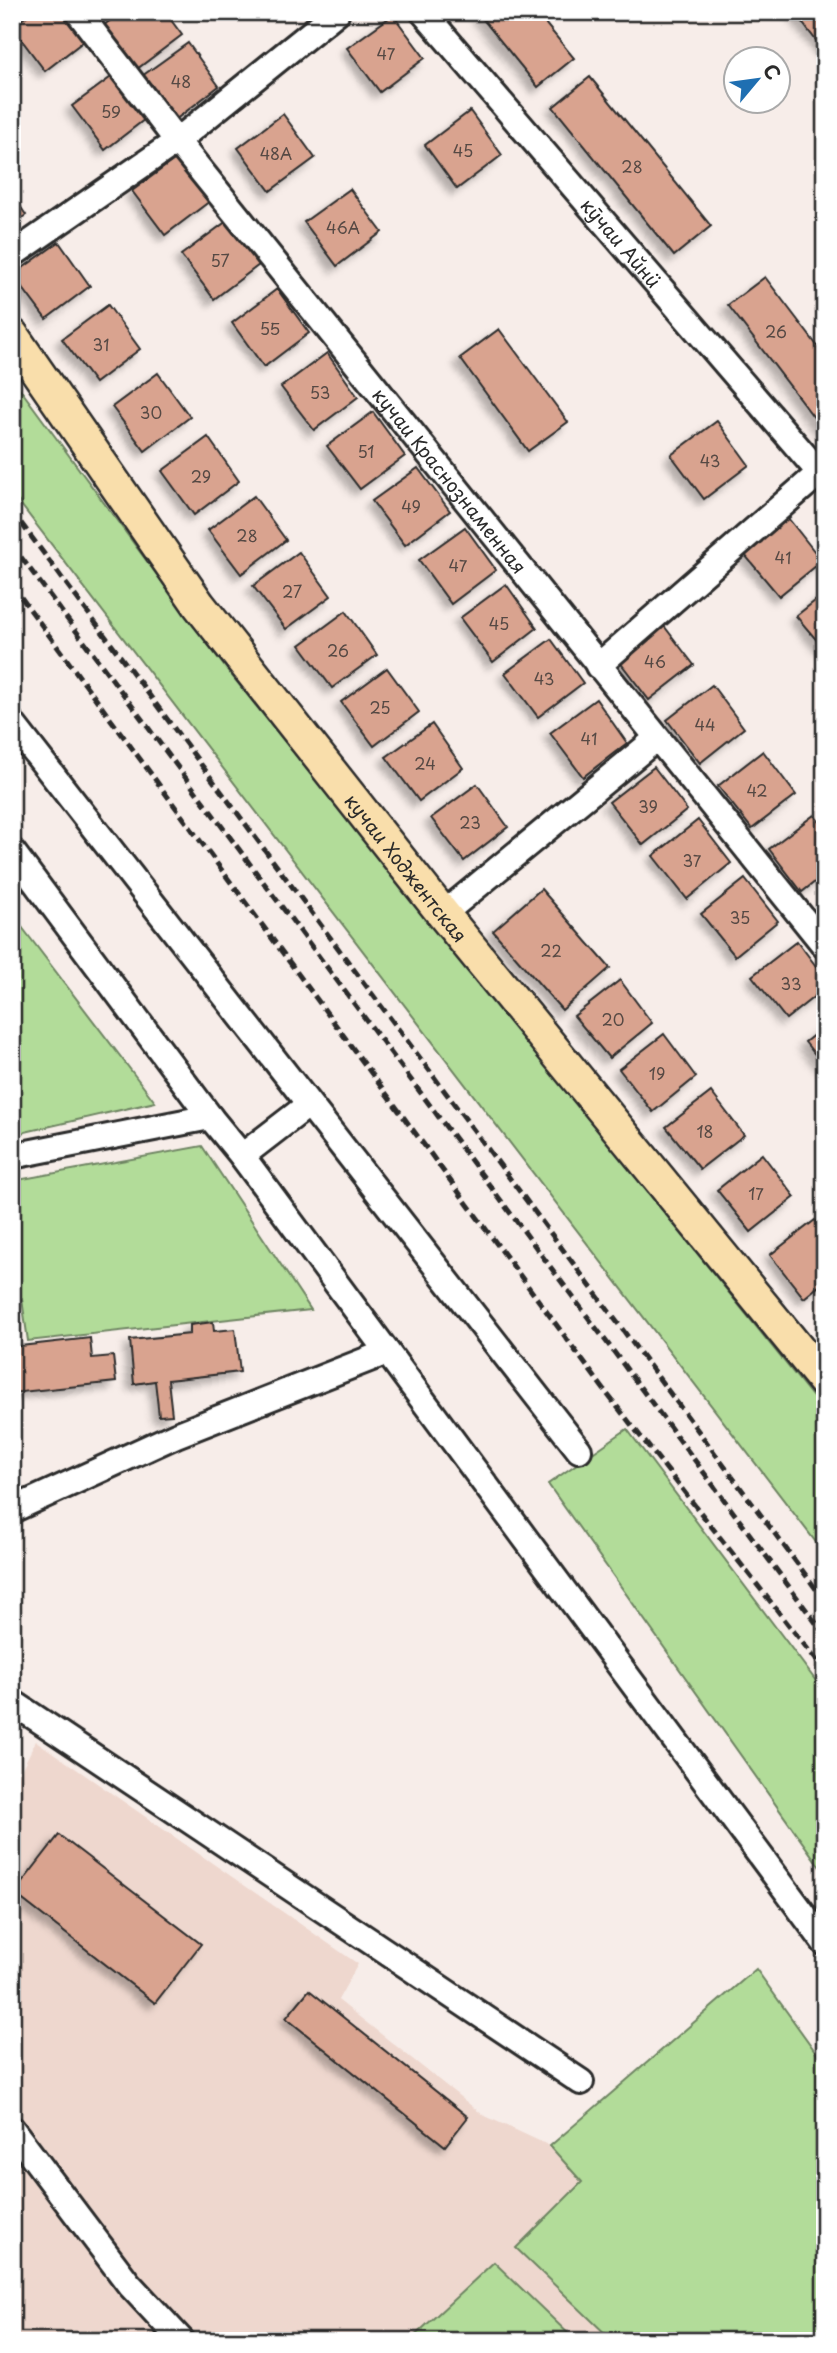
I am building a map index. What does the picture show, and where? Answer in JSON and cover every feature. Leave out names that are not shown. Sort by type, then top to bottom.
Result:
[{"type":"main road","name":"кучаи Ходжентская","points":[[12,335],[199,605],[443,914],[825,1382]]},
{"type":"street","name":"кучаи Краснознаменная","points":[[78,12],[177,141],[825,946]]},
{"type":"street","points":[[12,255],[177,141],[337,12]]},
{"type":"street","name":"кӯчаи Айнӣ","points":[[423,12],[823,473]]},
{"type":"street","points":[[598,666],[823,473]]},
{"type":"street","points":[[12,723],[579,1450]]},
{"type":"street","points":[[443,914],[656,739]]},
{"type":"street","points":[[12,851],[209,1117],[242,1156],[825,1943]]},
{"type":"street","points":[[242,1156],[308,1105]]},
{"type":"street","points":[[12,1156],[209,1117]]},
{"type":"street","points":[[12,1510],[176,1434],[387,1352]]},
{"type":"street","points":[[12,1702],[581,2082]]},
{"type":"street","points":[[12,2129],[130,2284],[182,2341]]},
{"type":"shaded area","points":[[36,1741],[358,1964],[338,2000],[483,2115],[550,2146],[756,1969],[825,2065],[825,2341],[12,2341],[12,1788]]},
{"type":"green space","points":[[12,378],[224,666],[825,1412],[825,1554],[12,493]]},
{"type":"green space","points":[[12,914],[155,1102],[12,1135]]},
{"type":"green space","points":[[202,1146],[311,1310],[28,1341],[22,1299],[12,1300],[12,1181]]},
{"type":"green space","points":[[627,1429],[825,1693],[825,1874],[548,1484]]},
{"type":"green space","points":[[756,1969],[825,2065],[825,2341],[613,2341],[516,2248],[582,2182],[550,2146]]},
{"type":"green space","points":[[494,2262],[576,2341],[409,2341]]},
{"type":"building","points":[[32,12],[71,12],[89,37],[45,71],[12,27]]},
{"type":"building","points":[[122,12],[165,12],[182,35],[137,69],[104,25]]},
{"type":"building","points":[[477,12],[536,12],[574,58],[538,87]]},
{"type":"building","points":[[794,12],[825,12],[825,52]]},
{"type":"building","points":[[393,15],[425,58],[380,92],[347,48]]},
{"type":"building","points":[[188,43],[219,86],[175,120],[142,76]]},
{"type":"building","points":[[118,72],[149,116],[105,150],[72,106]]},
{"type":"building","points":[[590,77],[711,226],[674,256],[553,107]]},
{"type":"building","points":[[470,111],[502,155],[457,189],[425,145]]},
{"type":"building","points":[[283,114],[315,158],[270,191],[238,148]]},
{"type":"building","points":[[178,157],[210,201],[165,235],[132,191]]},
{"type":"building","points":[[350,189],[382,232],[337,266],[304,222]]},
{"type":"building","points":[[12,194],[26,215],[12,225]]},
{"type":"building","points":[[227,221],[259,265],[214,299],[181,255]]},
{"type":"building","points":[[59,242],[90,286],[46,319],[13,275]]},
{"type":"building","points":[[765,277],[825,356],[825,432],[728,305]]},
{"type":"building","points":[[277,289],[309,333],[264,367],[232,323]]},
{"type":"building","points":[[108,305],[140,349],[95,383],[62,339]]},
{"type":"building","points":[[499,329],[568,422],[528,451],[460,358]]},
{"type":"building","points":[[327,353],[358,397],[314,430],[281,387]]},
{"type":"building","points":[[158,373],[190,417],[145,451],[112,407]]},
{"type":"building","points":[[373,412],[405,456],[360,489],[327,446]]},
{"type":"building","points":[[717,421],[749,465],[704,499],[671,455]]},
{"type":"building","points":[[208,437],[239,481],[194,515],[162,471]]},
{"type":"building","points":[[418,468],[450,511],[405,545],[372,501]]},
{"type":"building","points":[[254,496],[286,540],[241,574],[208,530]]},
{"type":"building","points":[[788,518],[822,561],[779,596],[744,554]]},
{"type":"building","points":[[465,527],[496,570],[451,604],[419,560]]},
{"type":"building","points":[[299,552],[331,596],[286,629],[253,586]]},
{"type":"building","points":[[506,584],[537,628],[493,662],[460,618]]},
{"type":"building","points":[[825,593],[825,650],[796,616]]},
{"type":"building","points":[[346,611],[377,655],[332,688],[300,645]]},
{"type":"building","points":[[661,622],[694,665],[649,700],[616,657]]},
{"type":"building","points":[[551,639],[583,683],[538,717],[505,673]]},
{"type":"building","points":[[387,668],[419,712],[374,746],[341,702]]},
{"type":"building","points":[[712,685],[744,728],[700,763],[667,720]]},
{"type":"building","points":[[596,699],[627,743],[583,777],[550,733]]},
{"type":"building","points":[[432,724],[463,768],[419,801],[386,757]]},
{"type":"building","points":[[763,751],[796,795],[752,829],[718,786]]},
{"type":"building","points":[[654,767],[687,810],[643,845],[609,802]]},
{"type":"building","points":[[477,784],[508,827],[464,861],[431,818]]},
{"type":"building","points":[[814,815],[825,829],[825,874],[802,892],[769,849]]},
{"type":"building","points":[[698,820],[731,863],[687,899],[653,856]]},
{"type":"building","points":[[745,879],[778,921],[735,956],[701,914]]},
{"type":"building","points":[[541,889],[610,968],[562,1010],[493,931]]},
{"type":"building","points":[[797,941],[825,978],[825,988],[786,1019],[752,976]]},
{"type":"building","points":[[620,980],[652,1023],[609,1058],[574,1016]]},
{"type":"building","points":[[825,1026],[825,1067],[805,1042]]},
{"type":"building","points":[[664,1034],[696,1077],[653,1112],[619,1069]]},
{"type":"building","points":[[711,1092],[744,1135],[700,1169],[666,1127]]},
{"type":"building","points":[[762,1154],[795,1197],[751,1232],[717,1190]]},
{"type":"building","points":[[815,1220],[825,1233],[825,1281],[804,1298],[770,1255]]},
{"type":"building","points":[[213,1322],[214,1331],[235,1329],[240,1372],[168,1380],[172,1415],[159,1416],[155,1381],[134,1384],[130,1340],[190,1334],[190,1325]]},
{"type":"building","points":[[90,1338],[92,1358],[113,1356],[116,1382],[12,1393],[12,1347]]},
{"type":"building","points":[[59,1835],[201,1944],[155,2003],[14,1893]]},
{"type":"building","points":[[309,1990],[468,2117],[445,2146],[286,2018]]},
{"type":"railway","points":[[12,511],[825,1601]]},
{"type":"railway","points":[[12,545],[825,1635]]},
{"type":"railway","points":[[12,585],[608,1395],[825,1671]]}]
